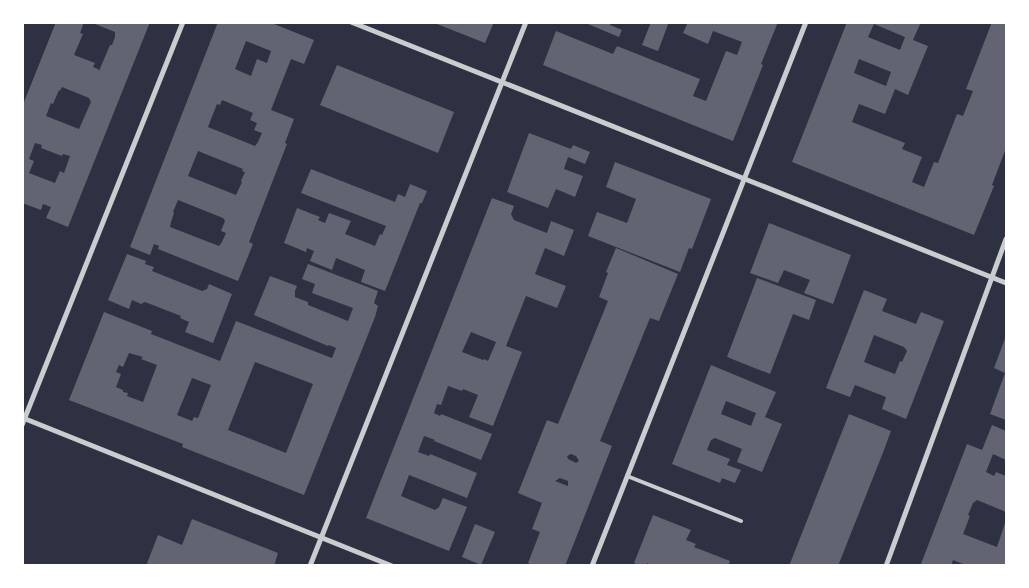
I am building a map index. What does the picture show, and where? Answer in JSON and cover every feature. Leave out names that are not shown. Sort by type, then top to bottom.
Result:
[{"type":"street","points":[[22,425],[183,22]]},
{"type":"street","points":[[351,22],[1006,283]]},
{"type":"street","points":[[310,566],[526,22]]},
{"type":"street","points":[[592,566],[806,22]]},
{"type":"street","points":[[886,566],[1006,239]]},
{"type":"street","points":[[24,418],[392,566]]},
{"type":"lane","points":[[627,476],[741,521]]},
{"type":"building","points":[[56,22],[84,22],[80,33],[83,34],[74,55],[95,63],[93,67],[99,71],[110,45],[112,45],[115,32],[90,22],[150,22],[68,227],[46,218],[51,207],[43,204],[41,210],[22,203],[22,107]],"holes":[[[62,87],[89,98],[91,102],[79,129],[46,116],[51,103],[53,104]],[[35,143],[42,145],[41,148],[62,156],[63,154],[70,156],[64,173],[60,171],[55,183],[29,173],[34,161],[29,159]]]},
{"type":"building","points":[[218,22],[269,22],[314,40],[304,64],[291,59],[271,110],[294,119],[285,143],[287,144],[249,242],[253,244],[238,281],[158,249],[159,246],[154,244],[150,255],[130,247]],"holes":[[[246,41],[271,51],[267,63],[257,59],[251,76],[235,69]],[[222,100],[253,113],[250,120],[257,123],[254,130],[262,133],[255,146],[208,127],[217,104],[220,105]],[[198,151],[243,169],[242,171],[245,172],[236,195],[188,176]],[[178,200],[223,218],[225,221],[221,231],[226,233],[222,242],[219,246],[170,227]]]},
{"type":"building","points":[[437,22],[494,22],[485,43],[437,24]]},
{"type":"building","points":[[583,22],[611,22],[610,25],[622,30],[619,37]]},
{"type":"building","points":[[651,22],[669,22],[658,51],[642,45]]},
{"type":"building","points":[[688,22],[778,22],[733,141],[543,65],[556,31],[613,54],[617,46],[700,79],[693,96],[706,101],[726,51],[737,55],[742,42],[713,31],[708,44],[683,33]]},
{"type":"building","points":[[847,22],[921,22],[913,40],[928,46],[908,95],[895,89],[885,114],[859,104],[852,122],[905,143],[902,149],[922,157],[912,182],[924,187],[934,162],[938,163],[957,114],[963,116],[973,91],[966,89],[992,22],[1006,22],[1006,148],[992,185],[994,186],[974,235],[792,162]],"holes":[[[874,24],[905,37],[900,50],[868,37]],[[859,59],[891,72],[886,86],[854,73]]]},
{"type":"building","points":[[337,65],[454,112],[438,153],[320,105]]},
{"type":"building","points":[[529,133],[571,149],[573,145],[590,152],[585,164],[568,157],[564,169],[583,176],[575,197],[556,189],[548,208],[507,192]]},
{"type":"building","points":[[615,162],[711,199],[692,249],[689,248],[680,272],[588,236],[597,212],[627,223],[636,199],[606,187]]},
{"type":"building","points":[[311,169],[395,202],[398,194],[405,197],[410,184],[427,191],[422,203],[420,203],[385,291],[361,282],[365,270],[336,258],[332,270],[310,261],[314,251],[307,248],[306,252],[284,243],[297,208],[320,217],[318,220],[325,223],[329,213],[351,221],[345,234],[375,246],[386,226],[301,193]]},
{"type":"building","points":[[492,198],[514,206],[511,214],[514,220],[534,228],[547,233],[551,221],[574,230],[564,256],[545,248],[535,274],[566,286],[557,308],[526,296],[506,346],[522,352],[493,426],[469,417],[478,395],[463,389],[462,391],[448,386],[441,405],[437,404],[434,413],[492,434],[481,460],[424,436],[418,452],[429,456],[430,454],[477,473],[467,498],[409,475],[401,496],[435,510],[439,507],[443,498],[467,507],[449,551],[366,518]],"holes":[[[471,332],[496,342],[488,361],[462,352]]]},
{"type":"building","points":[[769,223],[851,255],[833,304],[804,293],[810,280],[784,270],[778,283],[750,273]]},
{"type":"building","points":[[616,248],[678,274],[659,321],[650,318],[600,441],[612,446],[565,566],[533,566],[528,563],[540,532],[532,529],[542,503],[518,493],[547,420],[558,424],[608,301],[599,297],[608,273],[606,272]],"holes":[[[571,454],[576,456],[579,461],[576,463],[568,459],[567,456]],[[560,478],[568,481],[568,486],[555,481]]]},
{"type":"building","points":[[127,254],[146,261],[145,264],[154,267],[152,271],[202,291],[207,289],[209,284],[232,294],[213,343],[185,332],[189,322],[180,318],[181,316],[145,302],[141,304],[132,300],[129,309],[108,300]]},
{"type":"building","points":[[308,264],[378,291],[374,303],[378,306],[375,317],[304,495],[182,447],[183,444],[69,400],[104,312],[152,331],[151,334],[220,361],[236,321],[332,358],[336,348],[254,315],[270,276],[297,286],[295,297],[308,302],[308,305],[348,321],[353,308],[312,293],[315,284],[302,279]],"holes":[[[129,353],[143,357],[141,359],[157,365],[143,402],[127,396],[128,393],[116,387],[121,374],[116,372],[119,365],[123,367]],[[255,362],[313,384],[286,453],[228,430]],[[192,378],[211,385],[198,418],[194,417],[192,421],[177,415]]]},
{"type":"building","points":[[757,278],[816,300],[809,320],[793,314],[770,374],[727,357]]},
{"type":"building","points":[[864,290],[887,299],[882,311],[916,324],[921,312],[944,321],[906,419],[882,409],[886,397],[855,385],[850,397],[826,388]],"holes":[[[874,335],[904,347],[907,351],[902,362],[900,361],[895,374],[864,362]]]},
{"type":"building","points":[[1006,336],[1006,420],[990,414],[1005,373],[994,368]]},
{"type":"building","points":[[711,365],[776,392],[765,417],[782,424],[762,472],[737,462],[742,449],[715,438],[711,440],[707,450],[730,459],[727,465],[741,470],[735,483],[722,478],[720,483],[672,464]],"holes":[[[726,401],[756,413],[751,426],[721,414]]]},
{"type":"building","points":[[849,414],[891,431],[884,450],[838,566],[789,566]]},
{"type":"building","points":[[992,425],[1006,431],[1006,460],[993,454],[986,472],[994,476],[996,472],[1006,476],[1006,512],[977,500],[973,503],[968,515],[970,516],[963,534],[997,547],[1006,520],[1006,566],[968,566],[953,560],[951,566],[925,566],[921,564],[967,444],[982,450]]},
{"type":"building","points":[[653,515],[691,530],[686,540],[696,544],[694,547],[730,561],[728,566],[653,566],[647,563],[646,566],[640,566],[634,563]]},
{"type":"building","points":[[192,519],[278,553],[274,566],[146,566],[158,535],[182,545]]},
{"type":"building","points":[[475,524],[495,532],[481,565],[462,557]]}]
